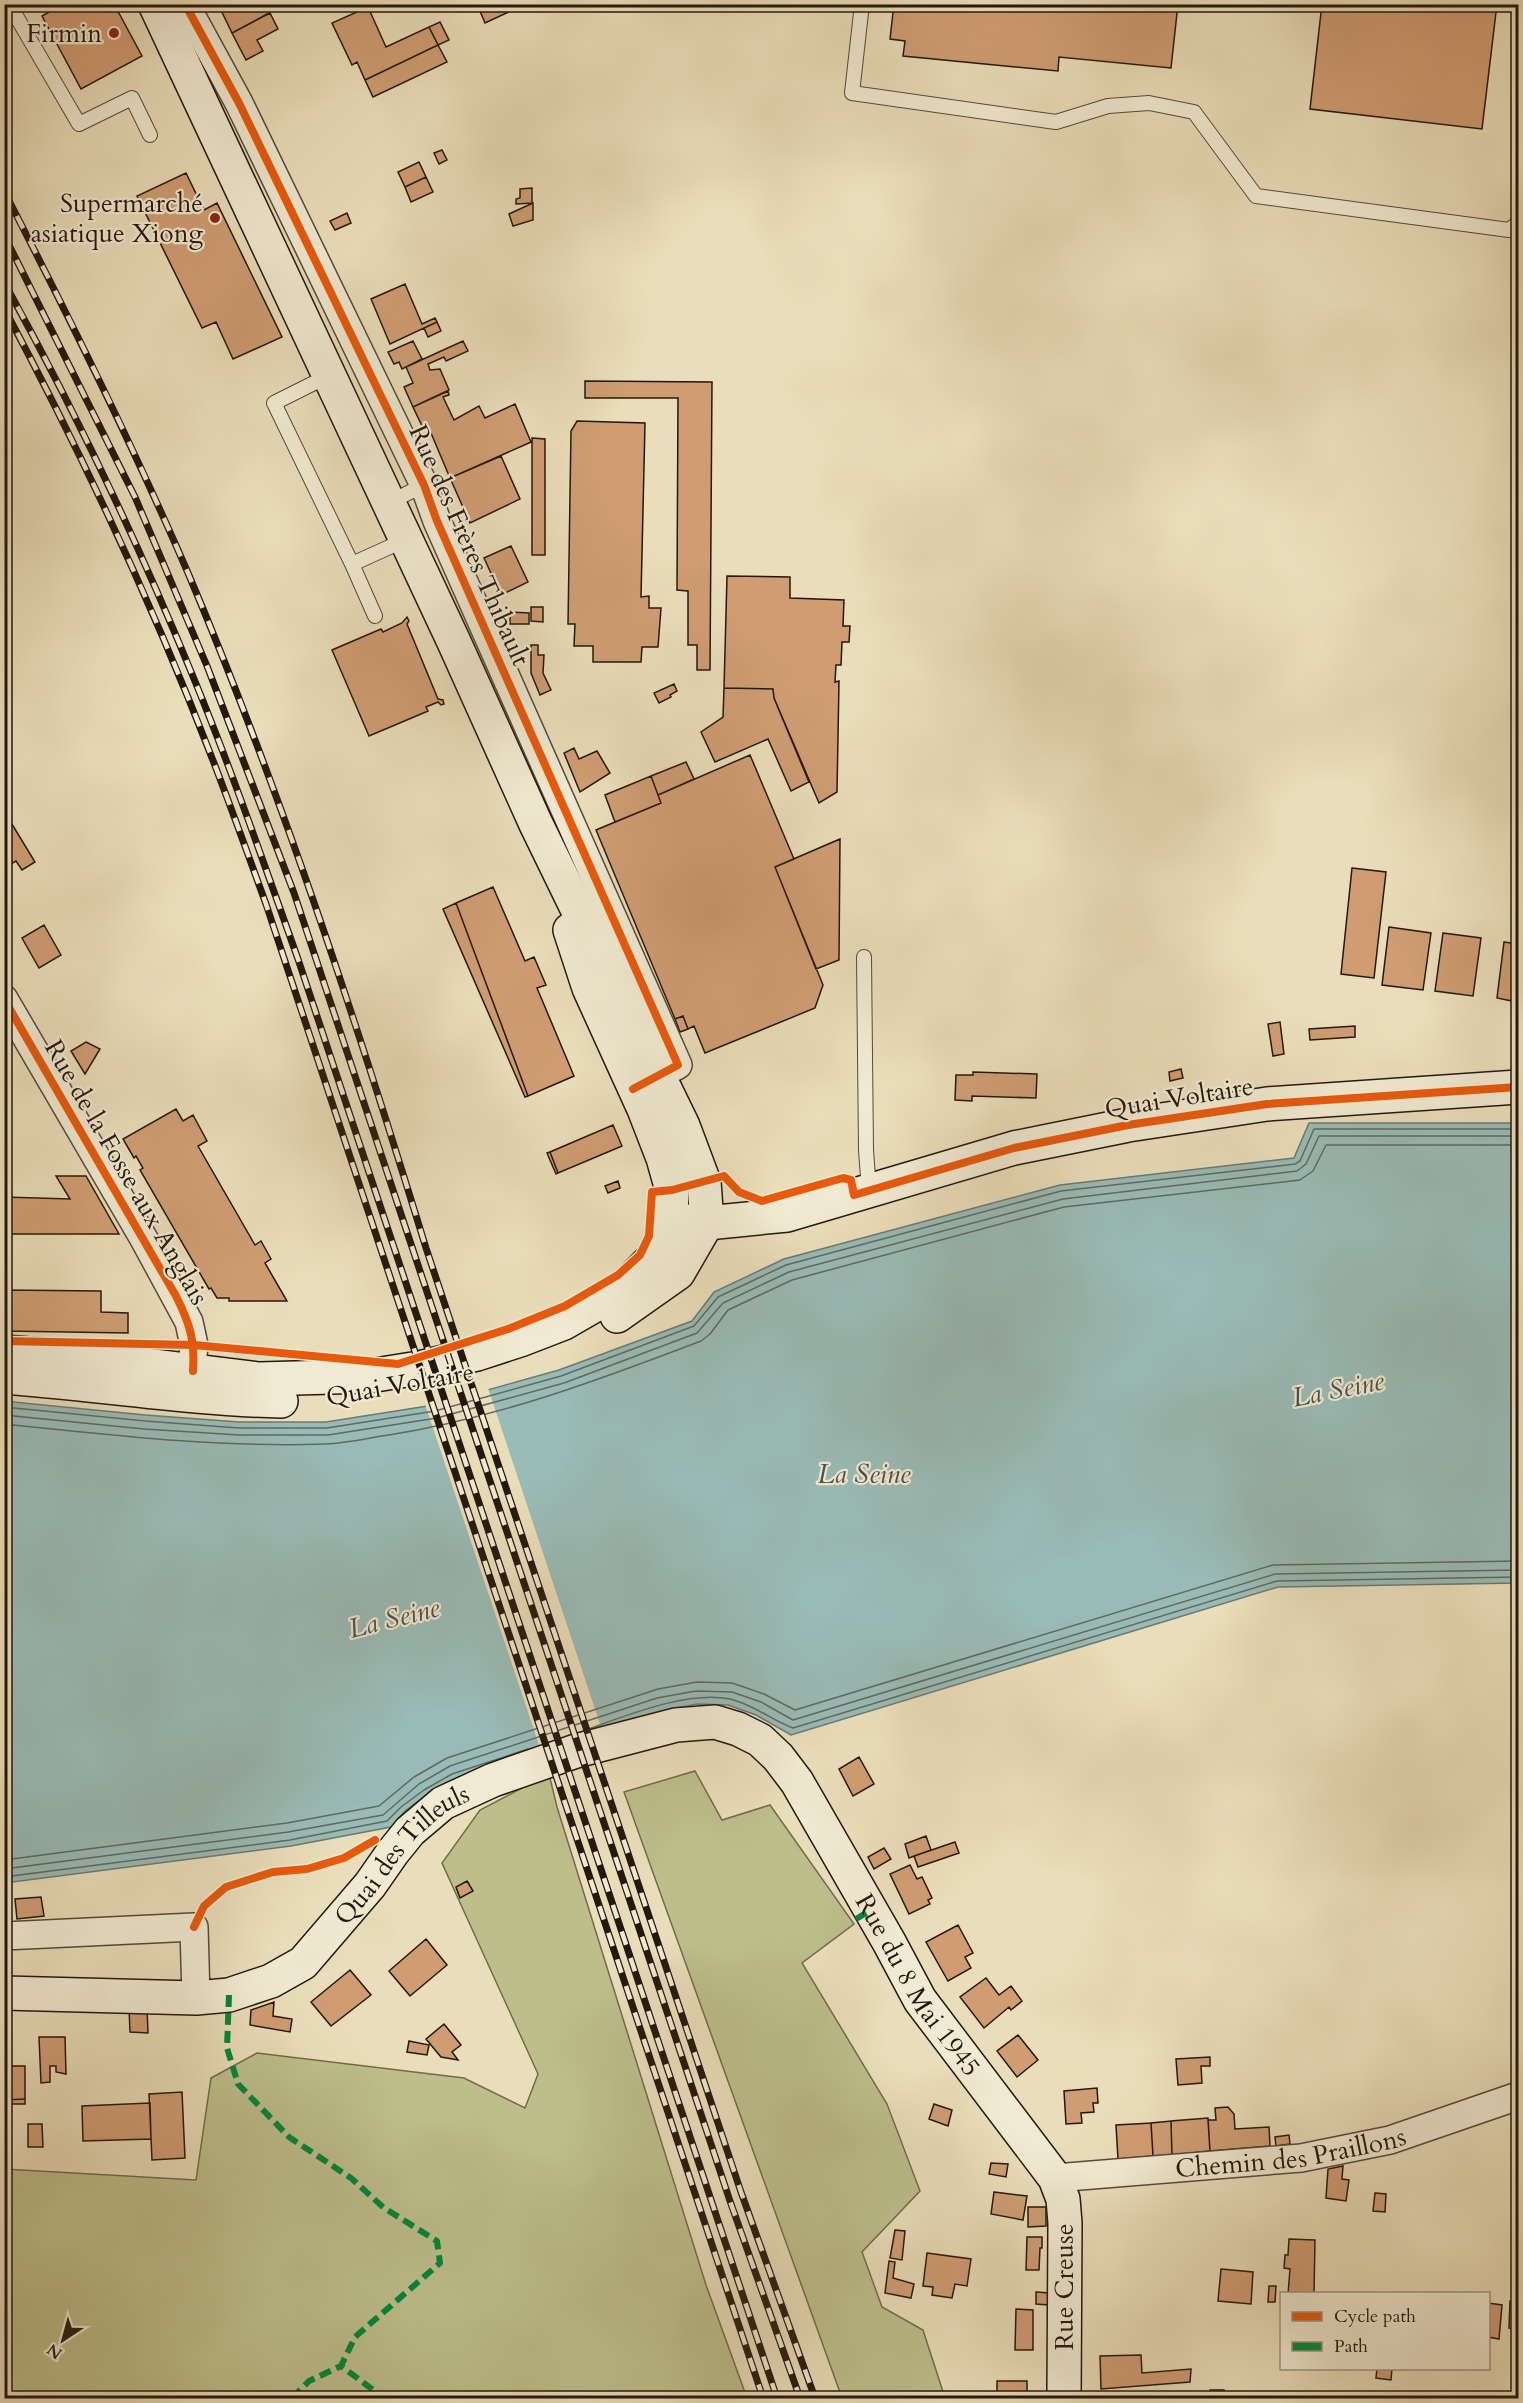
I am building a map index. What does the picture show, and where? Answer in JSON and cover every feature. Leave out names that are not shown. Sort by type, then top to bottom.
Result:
[{"type":"street","name":"Rue des Frères Thibault","points":[[155,4],[405,540],[514,737],[678,1065],[646,1083]]},
{"type":"street","name":"Rue des Frères Thibault","points":[[185,4],[239,103],[424,485],[514,737],[535,822],[646,1083],[672,1190],[671,1220]]},
{"type":"street","name":"Rue de la Fosse aux Anglais","points":[[4,999],[189,1322],[194,1345],[191,1384]]},
{"type":"street","name":"Rue des Frères Thibault","points":[[646,1083],[683,1126],[704,1182],[707,1223]]},
{"type":"street","name":"Quai Voltaire","points":[[4,1377],[116,1386],[369,1376],[419,1368],[477,1354],[564,1323],[623,1289],[657,1254],[671,1220],[707,1223],[787,1215],[1014,1148],[1128,1125],[1267,1104],[1518,1087]]},
{"type":"street","name":"Quai Voltaire","points":[[4,1352],[96,1359],[191,1384],[289,1401],[384,1392],[496,1365],[558,1344],[615,1318],[678,1273],[707,1223]]},
{"type":"street","name":"Quai des Tilleuls","points":[[4,1993],[196,1998],[229,1995],[270,1981],[303,1962],[370,1885],[410,1831],[443,1803],[493,1780],[576,1751],[676,1725],[714,1722],[738,1729],[760,1740],[778,1756],[797,1782]]},
{"type":"street","name":"Rue du 8 Mai 1945","points":[[797,1782],[920,2000],[1055,2178]]},
{"type":"street","points":[[4,1936],[194,1927],[196,1998]]},
{"type":"street","name":"Chemin des Praillons","points":[[1055,2178],[1301,2158],[1390,2140],[1518,2096]]},
{"type":"street","name":"Rue Creuse","points":[[1055,2178],[1063,2199],[1065,2223],[1064,2398]]},
{"type":"lane","points":[[862,4],[852,93],[1056,122],[1108,106],[1149,103],[1194,112],[1257,196],[1509,230],[1518,223]]},
{"type":"lane","points":[[12,7],[79,124],[132,98],[150,135]]},
{"type":"lane","points":[[328,376],[274,403],[375,616]]},
{"type":"lane","points":[[388,503],[424,485]]},
{"type":"lane","points":[[352,564],[405,540]]},
{"type":"lane","points":[[864,957],[866,1150],[869,1191]]},
{"type":"green space","points":[[695,1771],[722,1820],[770,1805],[854,1924],[802,1963],[887,2104],[920,2191],[862,2252],[882,2307],[923,2330],[945,2398],[842,2398],[624,1792]]},
{"type":"green space","points":[[549,1774],[557,1807],[706,2285],[747,2398],[5,2398],[4,2169],[196,2180],[211,2078],[257,2053],[464,2078],[525,2108],[538,2074],[442,1863],[480,1810]]},
{"type":"water","name":"La Seine","points":[[1309,1123],[1518,1123],[1518,1583],[1278,1587],[791,1735],[756,1715],[728,1705],[697,1704],[662,1711],[455,1779],[405,1811],[391,1827],[291,1846],[5,1883],[4,1401],[239,1422],[326,1422],[434,1405],[559,1370],[692,1321],[714,1292],[784,1259],[1060,1185],[1294,1158]]},
{"type":"pier","points":[[488,1388],[603,1733],[542,1754],[425,1404]]},
{"type":"building","points":[[63,4],[114,4],[142,56],[81,89],[42,16]]},
{"type":"building","points":[[218,4],[247,4],[251,11],[269,4],[269,13],[232,33]]},
{"type":"building","points":[[477,4],[526,4],[485,23]]},
{"type":"building","points":[[894,4],[1178,4],[1171,68],[1059,57],[1058,71],[903,56],[905,41],[890,39]]},
{"type":"building","points":[[1322,4],[1497,4],[1482,129],[1310,109]]},
{"type":"building","points":[[368,7],[386,47],[429,27],[438,45],[365,80],[357,62],[352,65],[332,23]]},
{"type":"building","points":[[270,13],[278,29],[257,40],[263,51],[246,60],[232,33]]},
{"type":"building","points":[[440,22],[449,40],[438,45],[429,27]]},
{"type":"building","points":[[438,45],[447,62],[373,97],[365,80]]},
{"type":"building","points":[[442,150],[447,160],[439,164],[434,153]]},
{"type":"building","points":[[419,162],[426,177],[405,187],[398,172]]},
{"type":"building","points":[[186,173],[204,210],[217,203],[282,337],[233,359],[216,322],[202,328],[137,196]]},
{"type":"building","points":[[426,177],[433,192],[411,202],[405,187]]},
{"type":"building","points":[[532,188],[532,203],[516,204],[516,199],[520,198],[520,189]]},
{"type":"building","points":[[533,203],[533,220],[513,226],[509,214]]},
{"type":"building","points":[[347,213],[351,223],[335,230],[330,221]]},
{"type":"building","points":[[405,284],[422,324],[435,318],[437,322],[390,344],[371,299]]},
{"type":"building","points":[[437,322],[441,331],[428,337],[424,328]]},
{"type":"building","points":[[413,341],[422,359],[402,369],[399,362],[394,364],[388,352]]},
{"type":"building","points":[[463,341],[468,351],[446,361],[444,357],[428,364],[430,370],[440,369],[449,390],[413,407],[404,387],[413,383],[406,367]]},
{"type":"building","points":[[585,381],[712,382],[710,670],[697,670],[697,645],[688,645],[688,591],[677,590],[678,398],[585,398]]},
{"type":"building","points":[[448,391],[449,395],[443,397],[454,420],[479,406],[485,418],[515,404],[531,442],[450,478],[428,426],[423,428],[413,407]]},
{"type":"building","points":[[577,421],[645,423],[641,597],[649,596],[649,608],[661,608],[658,647],[642,647],[641,662],[593,662],[593,646],[574,646],[575,624],[568,624],[571,431]]},
{"type":"building","points":[[532,438],[545,439],[545,555],[532,555]]},
{"type":"building","points":[[501,456],[520,499],[470,523],[450,478]]},
{"type":"building","points":[[511,546],[528,582],[501,595],[484,558]]},
{"type":"building","points":[[727,576],[790,577],[790,598],[844,600],[843,626],[850,626],[849,642],[842,642],[841,665],[836,665],[835,682],[839,681],[837,792],[819,803],[774,698],[773,689],[724,688]]},
{"type":"building","points":[[531,607],[543,607],[543,622],[531,621]]},
{"type":"building","points":[[510,612],[529,613],[529,624],[510,624]]},
{"type":"building","points":[[407,617],[409,621],[407,624],[438,699],[443,700],[444,704],[441,705],[438,702],[426,707],[428,711],[369,736],[332,650],[381,629],[383,632],[402,623]]},
{"type":"building","points":[[531,645],[538,645],[538,655],[544,655],[543,673],[551,690],[540,695],[531,673]]},
{"type":"building","points":[[674,684],[677,691],[659,703],[654,693]]},
{"type":"building","points":[[724,688],[773,689],[774,698],[809,782],[791,791],[768,739],[715,762],[701,732],[723,717]]},
{"type":"building","points":[[574,748],[579,759],[597,751],[610,773],[580,792],[564,753]]},
{"type":"building","points":[[750,755],[794,859],[775,867],[823,985],[815,1008],[705,1053],[694,1026],[688,1029],[683,1016],[675,1019],[596,830],[661,803],[658,795]]},
{"type":"building","points":[[686,762],[694,779],[658,795],[651,776]]},
{"type":"building","points":[[651,776],[661,803],[615,822],[605,795]]},
{"type":"building","points":[[4,811],[35,862],[22,870],[16,861],[4,868]]},
{"type":"building","points":[[840,839],[839,960],[816,969],[775,867]]},
{"type":"building","points":[[1352,868],[1386,872],[1374,978],[1341,974]]},
{"type":"building","points":[[493,887],[525,961],[534,957],[546,985],[537,988],[574,1076],[528,1096],[456,903]]},
{"type":"building","points":[[456,903],[528,1096],[525,1097],[443,909]]},
{"type":"building","points":[[44,925],[61,955],[39,968],[22,938]]},
{"type":"building","points":[[1389,927],[1431,933],[1423,990],[1382,985]]},
{"type":"building","points":[[1443,933],[1481,938],[1473,996],[1435,991]]},
{"type":"building","points":[[1504,942],[1518,944],[1512,1001],[1497,998]]},
{"type":"building","points":[[683,1016],[688,1029],[680,1032],[675,1019]]},
{"type":"building","points":[[1280,1022],[1284,1054],[1273,1056],[1268,1024]]},
{"type":"building","points":[[1355,1026],[1355,1037],[1310,1040],[1309,1029]]},
{"type":"building","points":[[86,1042],[100,1049],[85,1074],[71,1051]]},
{"type":"building","points":[[1181,1069],[1183,1078],[1170,1081],[1169,1072]]},
{"type":"building","points":[[973,1072],[1037,1074],[1036,1098],[972,1096],[972,1101],[955,1100],[956,1075],[973,1075]]},
{"type":"building","points":[[176,1109],[183,1121],[193,1115],[207,1141],[198,1146],[255,1245],[261,1241],[271,1259],[265,1263],[287,1301],[229,1301],[229,1298],[217,1298],[211,1288],[209,1289],[140,1170],[143,1168],[123,1139]]},
{"type":"building","points":[[613,1125],[622,1146],[558,1173],[550,1152]]},
{"type":"building","points":[[550,1152],[558,1173],[556,1174],[547,1153]]},
{"type":"building","points":[[56,1176],[86,1176],[119,1234],[4,1234],[4,1197],[70,1199]]},
{"type":"building","points":[[618,1181],[620,1188],[608,1193],[605,1186]]},
{"type":"building","points":[[4,1290],[101,1291],[101,1312],[128,1313],[128,1333],[4,1331]]},
{"type":"building","points":[[859,1757],[874,1784],[853,1796],[839,1769]]},
{"type":"building","points":[[926,1836],[931,1850],[909,1858],[905,1844]]},
{"type":"building","points":[[955,1842],[959,1853],[918,1867],[914,1856]]},
{"type":"building","points":[[884,1848],[891,1859],[874,1869],[868,1857]]},
{"type":"building","points":[[910,1865],[917,1879],[922,1877],[932,1898],[928,1900],[930,1904],[909,1914],[890,1874]]},
{"type":"building","points":[[467,1881],[473,1891],[460,1898],[456,1887]]},
{"type":"building","points":[[41,1897],[44,1916],[17,1919],[15,1899]]},
{"type":"building","points":[[958,1925],[973,1953],[965,1957],[971,1968],[948,1981],[926,1942]]},
{"type":"building","points":[[426,1939],[447,1965],[410,1996],[389,1971]]},
{"type":"building","points":[[350,1970],[371,1995],[331,2026],[311,2002]]},
{"type":"building","points":[[986,1978],[999,1995],[1011,1986],[1022,2001],[1011,2010],[1009,2007],[984,2028],[960,1997]]},
{"type":"building","points":[[274,2002],[273,2016],[292,2019],[290,2032],[250,2025],[251,2010]]},
{"type":"building","points":[[129,2008],[147,2008],[148,2033],[130,2032]]},
{"type":"building","points":[[444,2024],[461,2045],[452,2052],[458,2060],[441,2057],[426,2039]]},
{"type":"building","points":[[1018,2035],[1038,2060],[1017,2077],[997,2051]]},
{"type":"building","points":[[39,2037],[65,2037],[66,2074],[56,2072],[56,2066],[50,2066],[50,2082],[41,2083]]},
{"type":"building","points":[[409,2041],[429,2045],[427,2055],[407,2052]]},
{"type":"building","points":[[1210,2057],[1210,2066],[1201,2066],[1202,2083],[1178,2085],[1176,2059]]},
{"type":"building","points":[[4,2066],[25,2066],[25,2099],[4,2100]]},
{"type":"building","points":[[1097,2088],[1098,2103],[1093,2103],[1094,2112],[1081,2113],[1082,2123],[1066,2124],[1064,2091]]},
{"type":"building","points":[[182,2092],[185,2158],[152,2160],[149,2094]]},
{"type":"building","points":[[25,2099],[25,2104],[4,2104],[4,2100]]},
{"type":"building","points":[[150,2103],[151,2139],[83,2141],[82,2106]]},
{"type":"building","points":[[934,2104],[952,2110],[948,2126],[929,2119]]},
{"type":"building","points":[[1228,2107],[1234,2114],[1235,2129],[1269,2127],[1270,2146],[1210,2151],[1208,2120],[1216,2120],[1215,2108]]},
{"type":"building","points":[[1208,2118],[1210,2151],[1172,2155],[1171,2121]]},
{"type":"building","points":[[1171,2121],[1172,2155],[1153,2156],[1151,2123]]},
{"type":"building","points":[[1151,2123],[1153,2156],[1118,2159],[1116,2125]]},
{"type":"building","points":[[28,2124],[42,2124],[43,2147],[28,2147]]},
{"type":"building","points":[[1289,2135],[1290,2144],[1276,2146],[1275,2137]]},
{"type":"building","points":[[991,2163],[1008,2164],[1006,2177],[989,2174]]},
{"type":"building","points":[[1343,2166],[1342,2179],[1349,2180],[1346,2201],[1326,2198],[1328,2169]]},
{"type":"building","points":[[994,2192],[1027,2196],[1023,2220],[991,2214]]},
{"type":"building","points":[[1375,2193],[1386,2194],[1385,2212],[1373,2211]]},
{"type":"building","points":[[1028,2207],[1046,2207],[1046,2226],[1028,2227]]},
{"type":"building","points":[[895,2230],[905,2231],[902,2260],[890,2258]]},
{"type":"building","points":[[1027,2237],[1042,2237],[1039,2270],[1026,2270]]},
{"type":"building","points":[[1289,2239],[1315,2240],[1314,2292],[1288,2292],[1290,2269],[1284,2268],[1285,2255],[1288,2255]]},
{"type":"building","points":[[927,2253],[971,2259],[967,2286],[955,2284],[952,2298],[932,2295],[933,2287],[923,2286]]},
{"type":"building","points":[[889,2261],[895,2262],[893,2278],[914,2284],[911,2298],[885,2293]]},
{"type":"building","points":[[1221,2269],[1253,2272],[1251,2304],[1218,2301]]},
{"type":"building","points":[[1269,2286],[1276,2286],[1275,2302],[1268,2302]]},
{"type":"building","points":[[1036,2292],[1049,2293],[1049,2305],[1036,2304]]},
{"type":"building","points":[[1510,2301],[1518,2301],[1518,2329],[1509,2328]]},
{"type":"building","points":[[1490,2303],[1502,2305],[1499,2339],[1490,2337]]},
{"type":"building","points":[[1016,2309],[1033,2310],[1033,2350],[1015,2350]]},
{"type":"building","points":[[1141,2355],[1142,2373],[1191,2369],[1190,2382],[1101,2389],[1100,2356]]},
{"type":"building","points":[[1377,2370],[1392,2370],[1391,2380],[1376,2378]]},
{"type":"building","points":[[997,2381],[1027,2381],[1027,2398],[997,2398]]},
{"type":"building","points":[[1210,2390],[1243,2394],[1243,2398],[1198,2398],[1198,2392],[1210,2393]]},
{"type":"railway","points":[[4,191],[99,380],[167,524],[222,656],[286,823],[316,907],[426,1248],[741,2192],[815,2398]]},
{"type":"railway","points":[[4,235],[135,497],[207,666],[294,893],[730,2201],[800,2398]]},
{"type":"railway","points":[[4,282],[80,427],[127,525],[192,674],[247,816],[298,959],[777,2398]]},
{"type":"railway","points":[[4,308],[62,420],[142,590],[191,705],[266,904],[763,2398]]},
{"type":"marked path","points":[[856,1919],[871,1910]]},
{"type":"marked path","points":[[229,1995],[227,2048],[238,2084],[289,2137],[351,2178],[384,2208],[437,2241],[440,2263],[355,2337],[341,2366],[384,2398]]},
{"type":"marked path","points":[[292,2398],[309,2381],[341,2366]]},
{"type":"cycle path","points":[[185,4],[239,103],[424,485],[437,521],[678,1065],[633,1089]]},
{"type":"cycle path","points":[[4,999],[176,1296],[190,1332],[193,1371]]},
{"type":"cycle path","points":[[4,1341],[194,1345],[398,1364],[508,1329],[565,1306],[618,1275],[640,1255],[649,1236],[652,1192],[672,1190],[724,1176],[739,1192],[762,1201],[843,1178],[851,1180],[854,1195],[1014,1148],[1128,1125],[1267,1104],[1518,1087]]},
{"type":"cycle path","points":[[194,1927],[204,1906],[226,1887],[273,1872],[307,1869],[344,1858],[375,1840]]},
{"type":"place","name":"Firmin","points":[[114,33]]},
{"type":"place","name":"Supermarché asiatique Xiong","points":[[215,218]]}]
